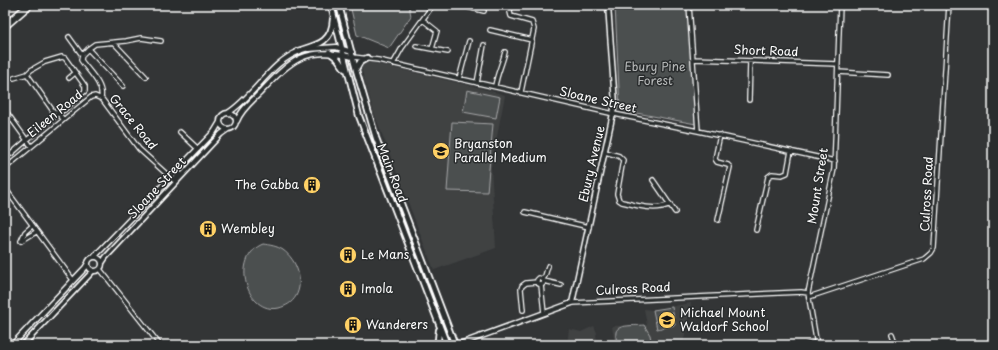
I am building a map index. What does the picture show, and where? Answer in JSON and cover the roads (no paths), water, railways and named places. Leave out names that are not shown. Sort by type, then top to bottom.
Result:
[{"type":"highway","points":[[5,8],[8,5]]},
{"type":"highway","points":[[5,26],[29,5]]},
{"type":"main road","name":"Main Road","points":[[331,5],[363,128],[445,345]]},
{"type":"main road","name":"Main Road","points":[[340,5],[371,124],[455,344]]},
{"type":"main road","points":[[298,51],[317,45],[326,40],[332,30],[333,15]]},
{"type":"main road","points":[[329,52],[337,58],[348,72]]},
{"type":"main road","points":[[356,70],[360,62],[367,58]]},
{"type":"main road","points":[[435,345],[439,337],[439,327]]},
{"type":"street","points":[[393,64],[402,48],[433,5]]},
{"type":"street","points":[[459,5],[484,11]]},
{"type":"street","points":[[511,5],[511,16],[533,23],[534,32],[520,92]]},
{"type":"street","name":"Ebury Avenue","points":[[572,302],[616,100],[608,5]]},
{"type":"street","points":[[689,5],[698,130]]},
{"type":"street","name":"Mount Street","points":[[817,344],[808,295],[835,161],[840,5]]},
{"type":"street","name":"Culross Road","points":[[445,345],[466,342],[572,302],[801,292],[808,295],[924,259],[931,254],[934,248],[949,5]]},
{"type":"street","points":[[423,20],[437,32],[432,49]]},
{"type":"street","points":[[490,30],[532,40]]},
{"type":"street","name":"Grace Road","points":[[69,37],[82,55],[82,61],[99,85],[101,91],[99,97],[140,149],[171,178]]},
{"type":"street","points":[[82,55],[95,44],[114,43],[141,38],[161,41]]},
{"type":"street","points":[[459,79],[469,41]]},
{"type":"street","points":[[114,43],[146,77]]},
{"type":"street","points":[[477,83],[484,45]]},
{"type":"street","points":[[416,46],[448,52]]},
{"type":"street","name":"Sloane Street","points":[[228,113],[239,106],[281,62],[298,51],[318,48],[342,48],[354,55]]},
{"type":"street","points":[[88,49],[123,86]]},
{"type":"street","name":"Sloane Street","points":[[237,121],[247,107],[278,74],[290,64],[307,55],[329,52],[354,55],[614,114],[698,130],[835,161]]},
{"type":"street","points":[[495,86],[505,52]]},
{"type":"street","points":[[5,155],[11,154],[86,91],[85,86],[65,58],[60,57],[45,62],[27,74],[14,78]]},
{"type":"street","name":"Short Road","points":[[693,59],[838,64]]},
{"type":"street","points":[[749,100],[750,61]]},
{"type":"street","points":[[838,72],[888,75]]},
{"type":"street","points":[[70,78],[75,73]]},
{"type":"street","points":[[27,74],[53,111],[58,113],[63,120]]},
{"type":"street","name":"Eileen Road","points":[[8,166],[91,97],[99,97]]},
{"type":"street","points":[[5,110],[31,146]]},
{"type":"street","points":[[228,113],[235,116],[237,121],[234,127],[228,130],[222,126],[220,122],[223,115],[228,113]]},
{"type":"street","name":"Sloane Street","points":[[96,256],[198,149],[220,122]]},
{"type":"street","name":"Sloane Street","points":[[102,262],[216,139],[228,130]]},
{"type":"street","points":[[180,132],[198,149],[201,150],[209,147]]},
{"type":"street","points":[[718,220],[730,167],[728,164],[717,162],[714,158],[720,135]]},
{"type":"street","points":[[210,136],[216,139]]},
{"type":"street","points":[[756,230],[768,177],[772,174],[782,176],[787,173],[791,151]]},
{"type":"street","points":[[605,152],[620,156],[623,160],[617,194],[619,200],[649,208],[664,207],[670,204]]},
{"type":"street","points":[[171,178],[174,180],[188,166],[193,164]]},
{"type":"street","points":[[653,180],[675,212]]},
{"type":"street","points":[[5,188],[36,232],[73,280]]},
{"type":"street","points":[[525,212],[589,227]]},
{"type":"street","points":[[32,226],[25,232],[21,241],[36,232]]},
{"type":"street","points":[[12,345],[88,264],[89,259],[96,256],[100,258],[102,262],[100,269]]},
{"type":"street","points":[[88,264],[89,268],[93,271]]},
{"type":"street","points":[[544,313],[541,285],[543,284],[548,266]]},
{"type":"street","points":[[23,345],[93,271],[100,269]]},
{"type":"street","points":[[100,269],[160,345]]},
{"type":"street","points":[[523,310],[521,289],[526,283],[537,282],[539,278],[561,285]]},
{"type":"street","points":[[537,282],[541,285]]},
{"type":"street","points":[[892,334],[896,345]]},
{"type":"street","points":[[807,345],[817,344]]},
{"type":"place","name":"Bryanston Parallel Medium","points":[[441,151]]},
{"type":"place","name":"The Gabba","points":[[312,185]]},
{"type":"place","name":"Wembley","points":[[208,229]]},
{"type":"place","name":"Le Mans","points":[[348,255]]},
{"type":"place","name":"Imola","points":[[348,289]]},
{"type":"place","name":"Michael Mount Waldorf School","points":[[667,320]]},
{"type":"place","name":"Wanderers","points":[[353,325]]},
{"type":"park label","name":"Ebury Pine Forest","points":[[655,74]]}]
